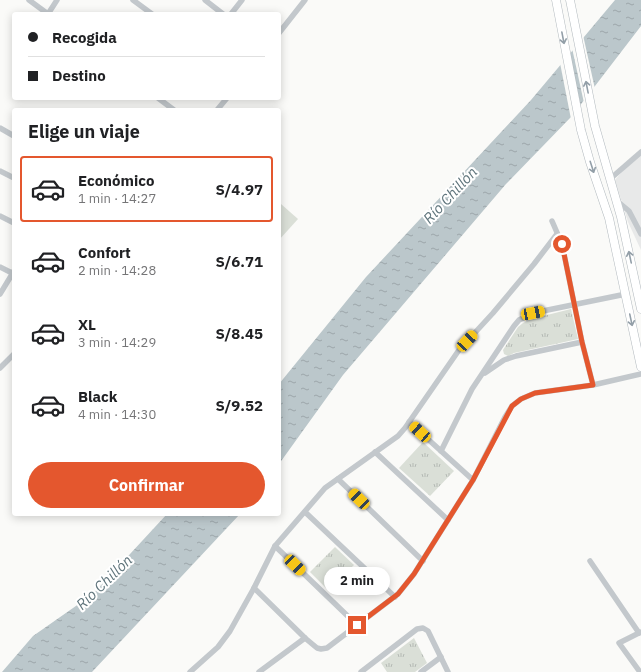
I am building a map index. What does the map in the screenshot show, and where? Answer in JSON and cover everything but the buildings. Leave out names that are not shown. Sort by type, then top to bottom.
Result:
[{"type":"main road","points":[[556,0],[581,130],[609,218],[641,367]]},
{"type":"main road","points":[[570,0],[595,126],[637,274],[641,309]]},
{"type":"street","points":[[29,0],[45,12]]},
{"type":"street","points":[[49,12],[57,0]]},
{"type":"street","points":[[133,0],[149,12]]},
{"type":"street","points":[[204,0],[220,12]]},
{"type":"street","points":[[233,12],[242,0]]},
{"type":"street","points":[[281,30],[305,0]]},
{"type":"street","points":[[163,100],[172,108]]},
{"type":"street","points":[[219,108],[225,100]]},
{"type":"street","points":[[0,128],[12,135]]},
{"type":"street","points":[[610,179],[641,152]]},
{"type":"street","points":[[0,171],[12,177]]},
{"type":"street","points":[[616,200],[629,211],[641,234]]},
{"type":"street","points":[[0,216],[12,222]]},
{"type":"street","points":[[552,221],[562,244],[582,342],[593,385]]},
{"type":"street","points":[[190,672],[218,647],[230,631],[275,546],[325,488],[398,436],[459,350],[498,307],[557,234]]},
{"type":"street","points":[[0,267],[12,272]]},
{"type":"street","points":[[0,294],[12,276]]},
{"type":"street","points":[[441,451],[472,390],[519,320],[533,313],[626,294]]},
{"type":"street","points":[[482,375],[504,360],[516,356],[582,342]]},
{"type":"street","points":[[0,368],[12,356]]},
{"type":"street","points":[[254,588],[317,648],[327,648],[395,597],[414,574],[473,480],[512,406],[521,399],[535,393],[593,385],[641,374]]},
{"type":"street","points":[[409,422],[473,480]]},
{"type":"street","points":[[375,452],[448,520]]},
{"type":"street","points":[[338,479],[422,561]]},
{"type":"street","points":[[305,512],[395,597]]},
{"type":"street","points":[[275,546],[357,625]]},
{"type":"street","points":[[590,561],[640,632],[619,643],[640,672]]},
{"type":"street","points":[[361,672],[417,629],[423,628],[428,631],[448,672]]},
{"type":"street","points":[[259,672],[305,638]]},
{"type":"street","points":[[421,672],[441,657]]},
{"type":"shaded area","points":[[641,150],[641,250],[628,222],[615,180]]},
{"type":"green space","points":[[281,204],[298,219],[281,238]]},
{"type":"green space","points":[[571,309],[578,339],[514,353],[508,356],[504,354],[503,350],[518,327],[523,323],[531,319]]},
{"type":"green space","points":[[423,442],[454,471],[430,496],[399,468]]},
{"type":"green space","points":[[335,547],[354,565],[328,590],[310,572]]},
{"type":"green space","points":[[414,638],[427,663],[415,672],[387,672],[381,663]]},
{"type":"water","name":"Río Chillón","points":[[615,0],[641,0],[641,26],[572,116],[506,184],[343,375],[281,461],[281,382],[366,277],[531,100]]},
{"type":"water","points":[[165,516],[238,516],[92,672],[2,672],[33,636],[93,594]]},
{"type":"pier","points":[[583,35],[595,89],[584,103],[572,48]]},
{"type":"pier","points":[[569,51],[581,107],[571,119],[560,63]]},
{"type":"route","points":[[357,625],[398,594],[414,574],[473,480],[512,406],[521,399],[535,393],[593,385],[582,342],[562,244]]}]
